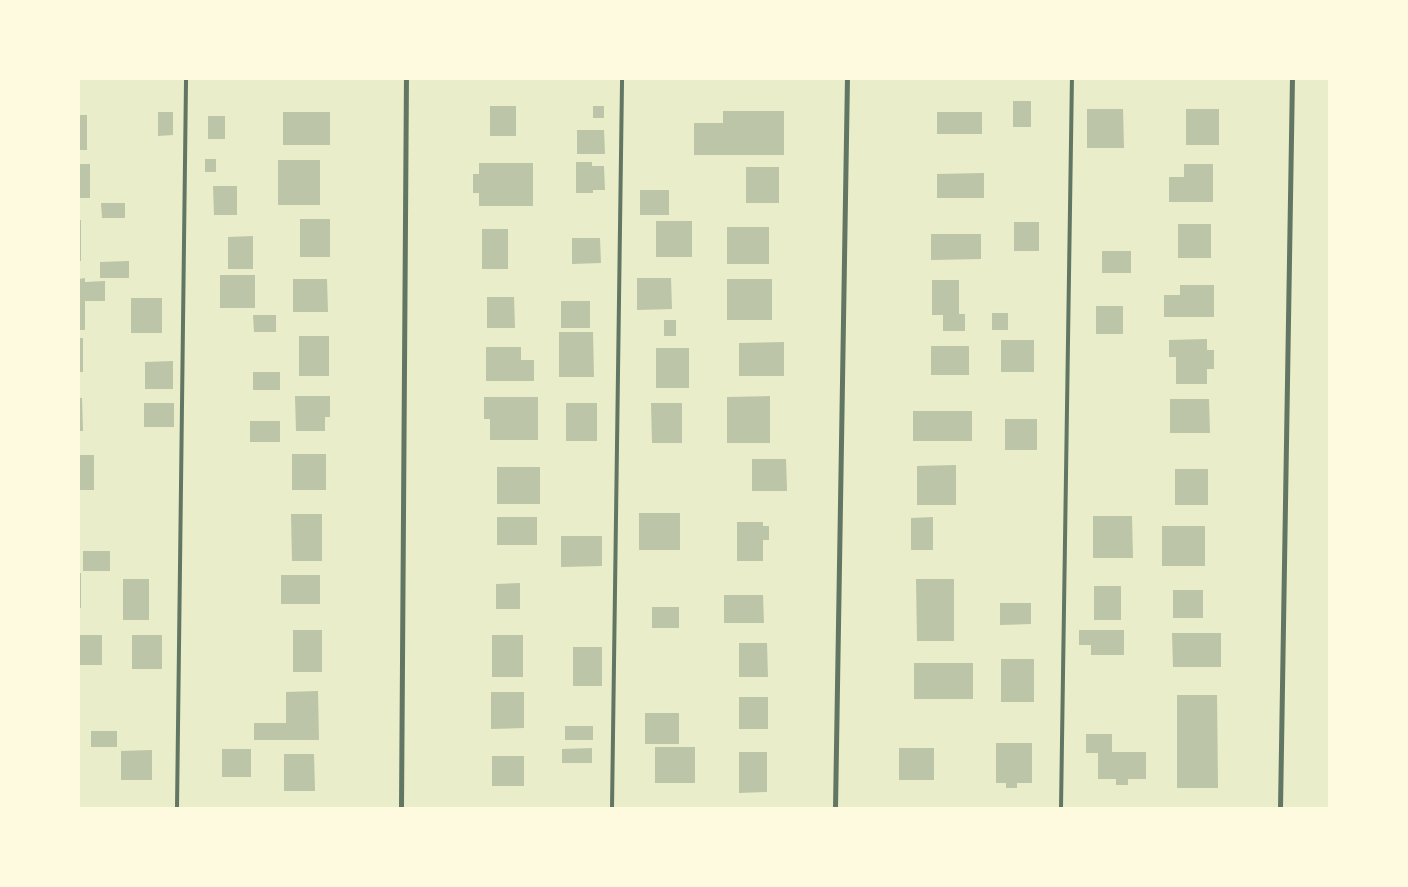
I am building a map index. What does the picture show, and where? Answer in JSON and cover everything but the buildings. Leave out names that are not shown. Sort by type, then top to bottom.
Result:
[{"type":"street","points":[[401,808],[406,79]]},
{"type":"street","points":[[835,808],[847,79]]},
{"type":"street","points":[[1280,808],[1292,79]]},
{"type":"lane","points":[[176,808],[186,79]]},
{"type":"lane","points":[[612,808],[622,79]]},
{"type":"lane","points":[[1061,808],[1072,79]]}]
